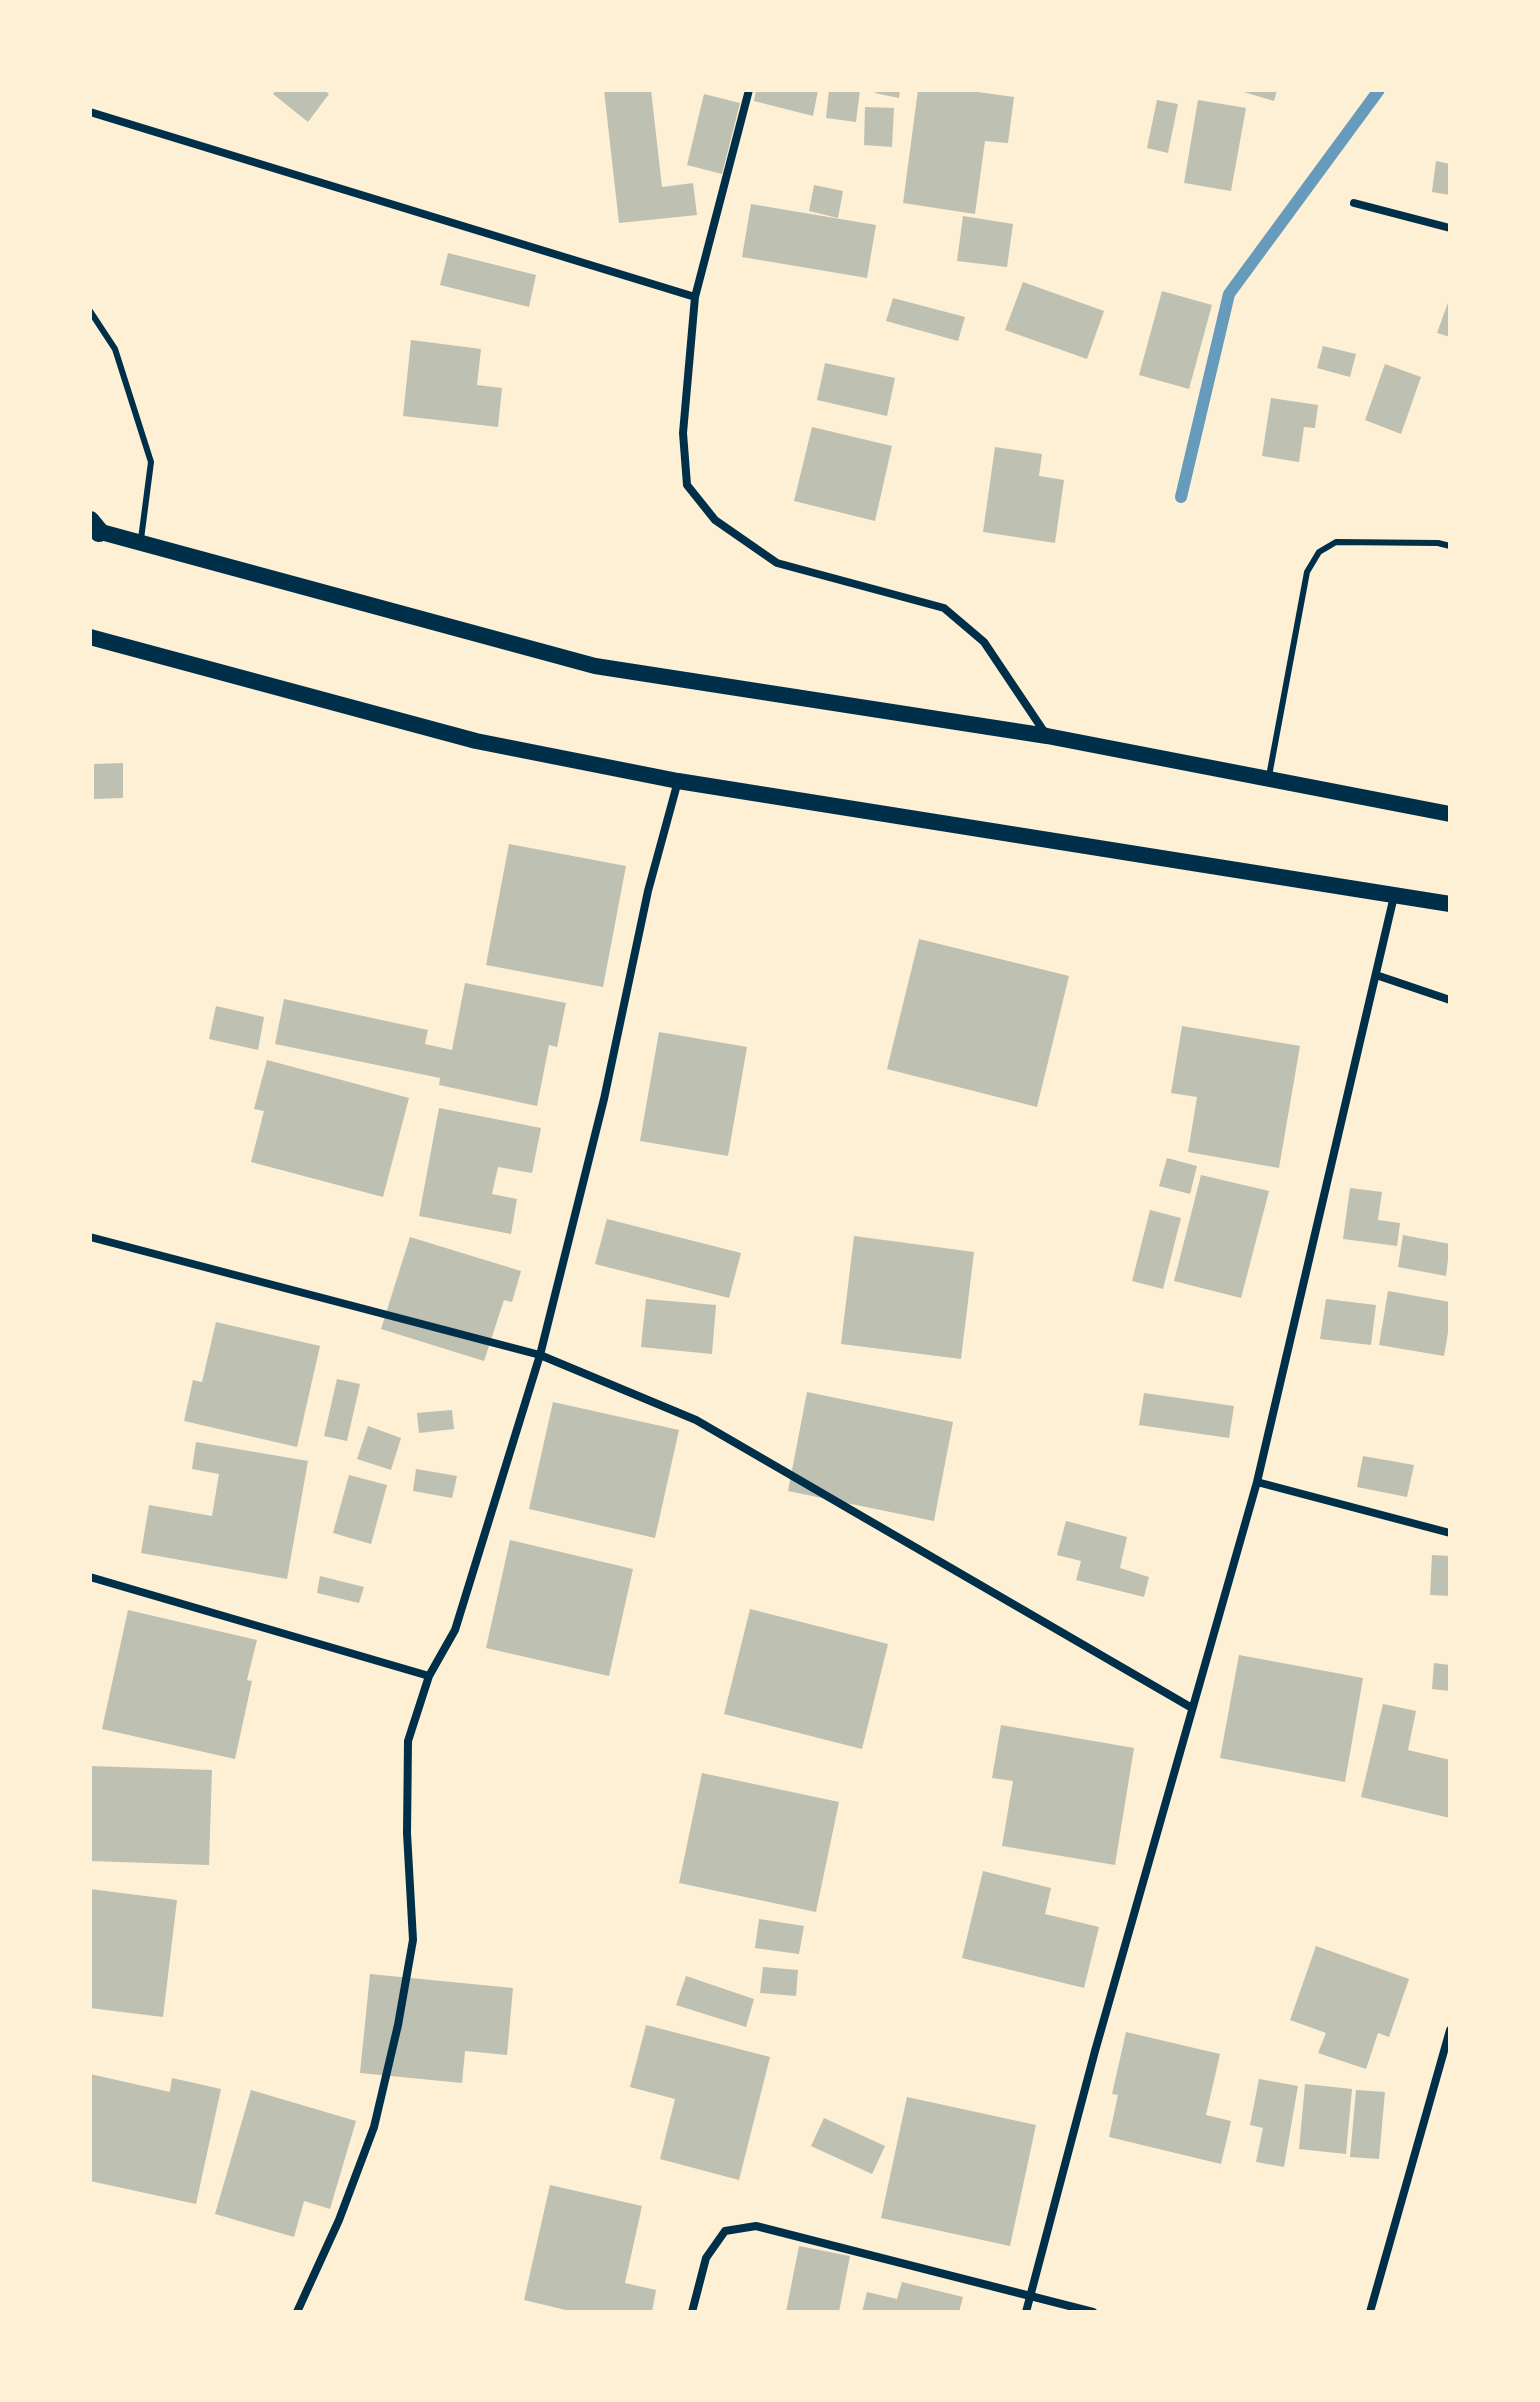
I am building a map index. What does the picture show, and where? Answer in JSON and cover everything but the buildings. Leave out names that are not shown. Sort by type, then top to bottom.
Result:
[{"type":"main road","points":[[93,527],[141,543],[595,666],[1047,736],[1450,814]]},
{"type":"main road","points":[[90,637],[476,741],[678,781],[1450,904]]},
{"type":"street","points":[[749,90],[695,297],[683,433],[687,485],[715,520],[777,563],[944,608],[984,642],[1047,736]]},
{"type":"street","points":[[90,112],[695,297]]},
{"type":"street","points":[[1354,203],[1450,228]]},
{"type":"street","points":[[297,2312],[339,2220],[374,2127],[398,2025],[413,1940],[407,1833],[408,1741],[429,1676],[455,1630],[540,1355],[604,1099],[648,891],[678,781]]},
{"type":"street","points":[[1026,2312],[1095,2051],[1257,1482],[1395,895]]},
{"type":"street","points":[[1376,975],[1450,1000]]},
{"type":"street","points":[[90,1237],[540,1355],[696,1420],[1192,1708]]},
{"type":"street","points":[[1257,1482],[1450,1533]]},
{"type":"street","points":[[90,1577],[429,1676]]},
{"type":"street","points":[[1370,2312],[1450,2030]]},
{"type":"street","points":[[692,2312],[706,2258],[725,2231],[756,2226],[1093,2312]]},
{"type":"lane","points":[[90,311],[115,349],[151,462],[141,543]]},
{"type":"lane","points":[[1268,780],[1307,572],[1319,552],[1336,542],[1438,543],[1450,546]]},
{"type":"waterway","points":[[1181,497],[1229,294],[1379,90]]}]
